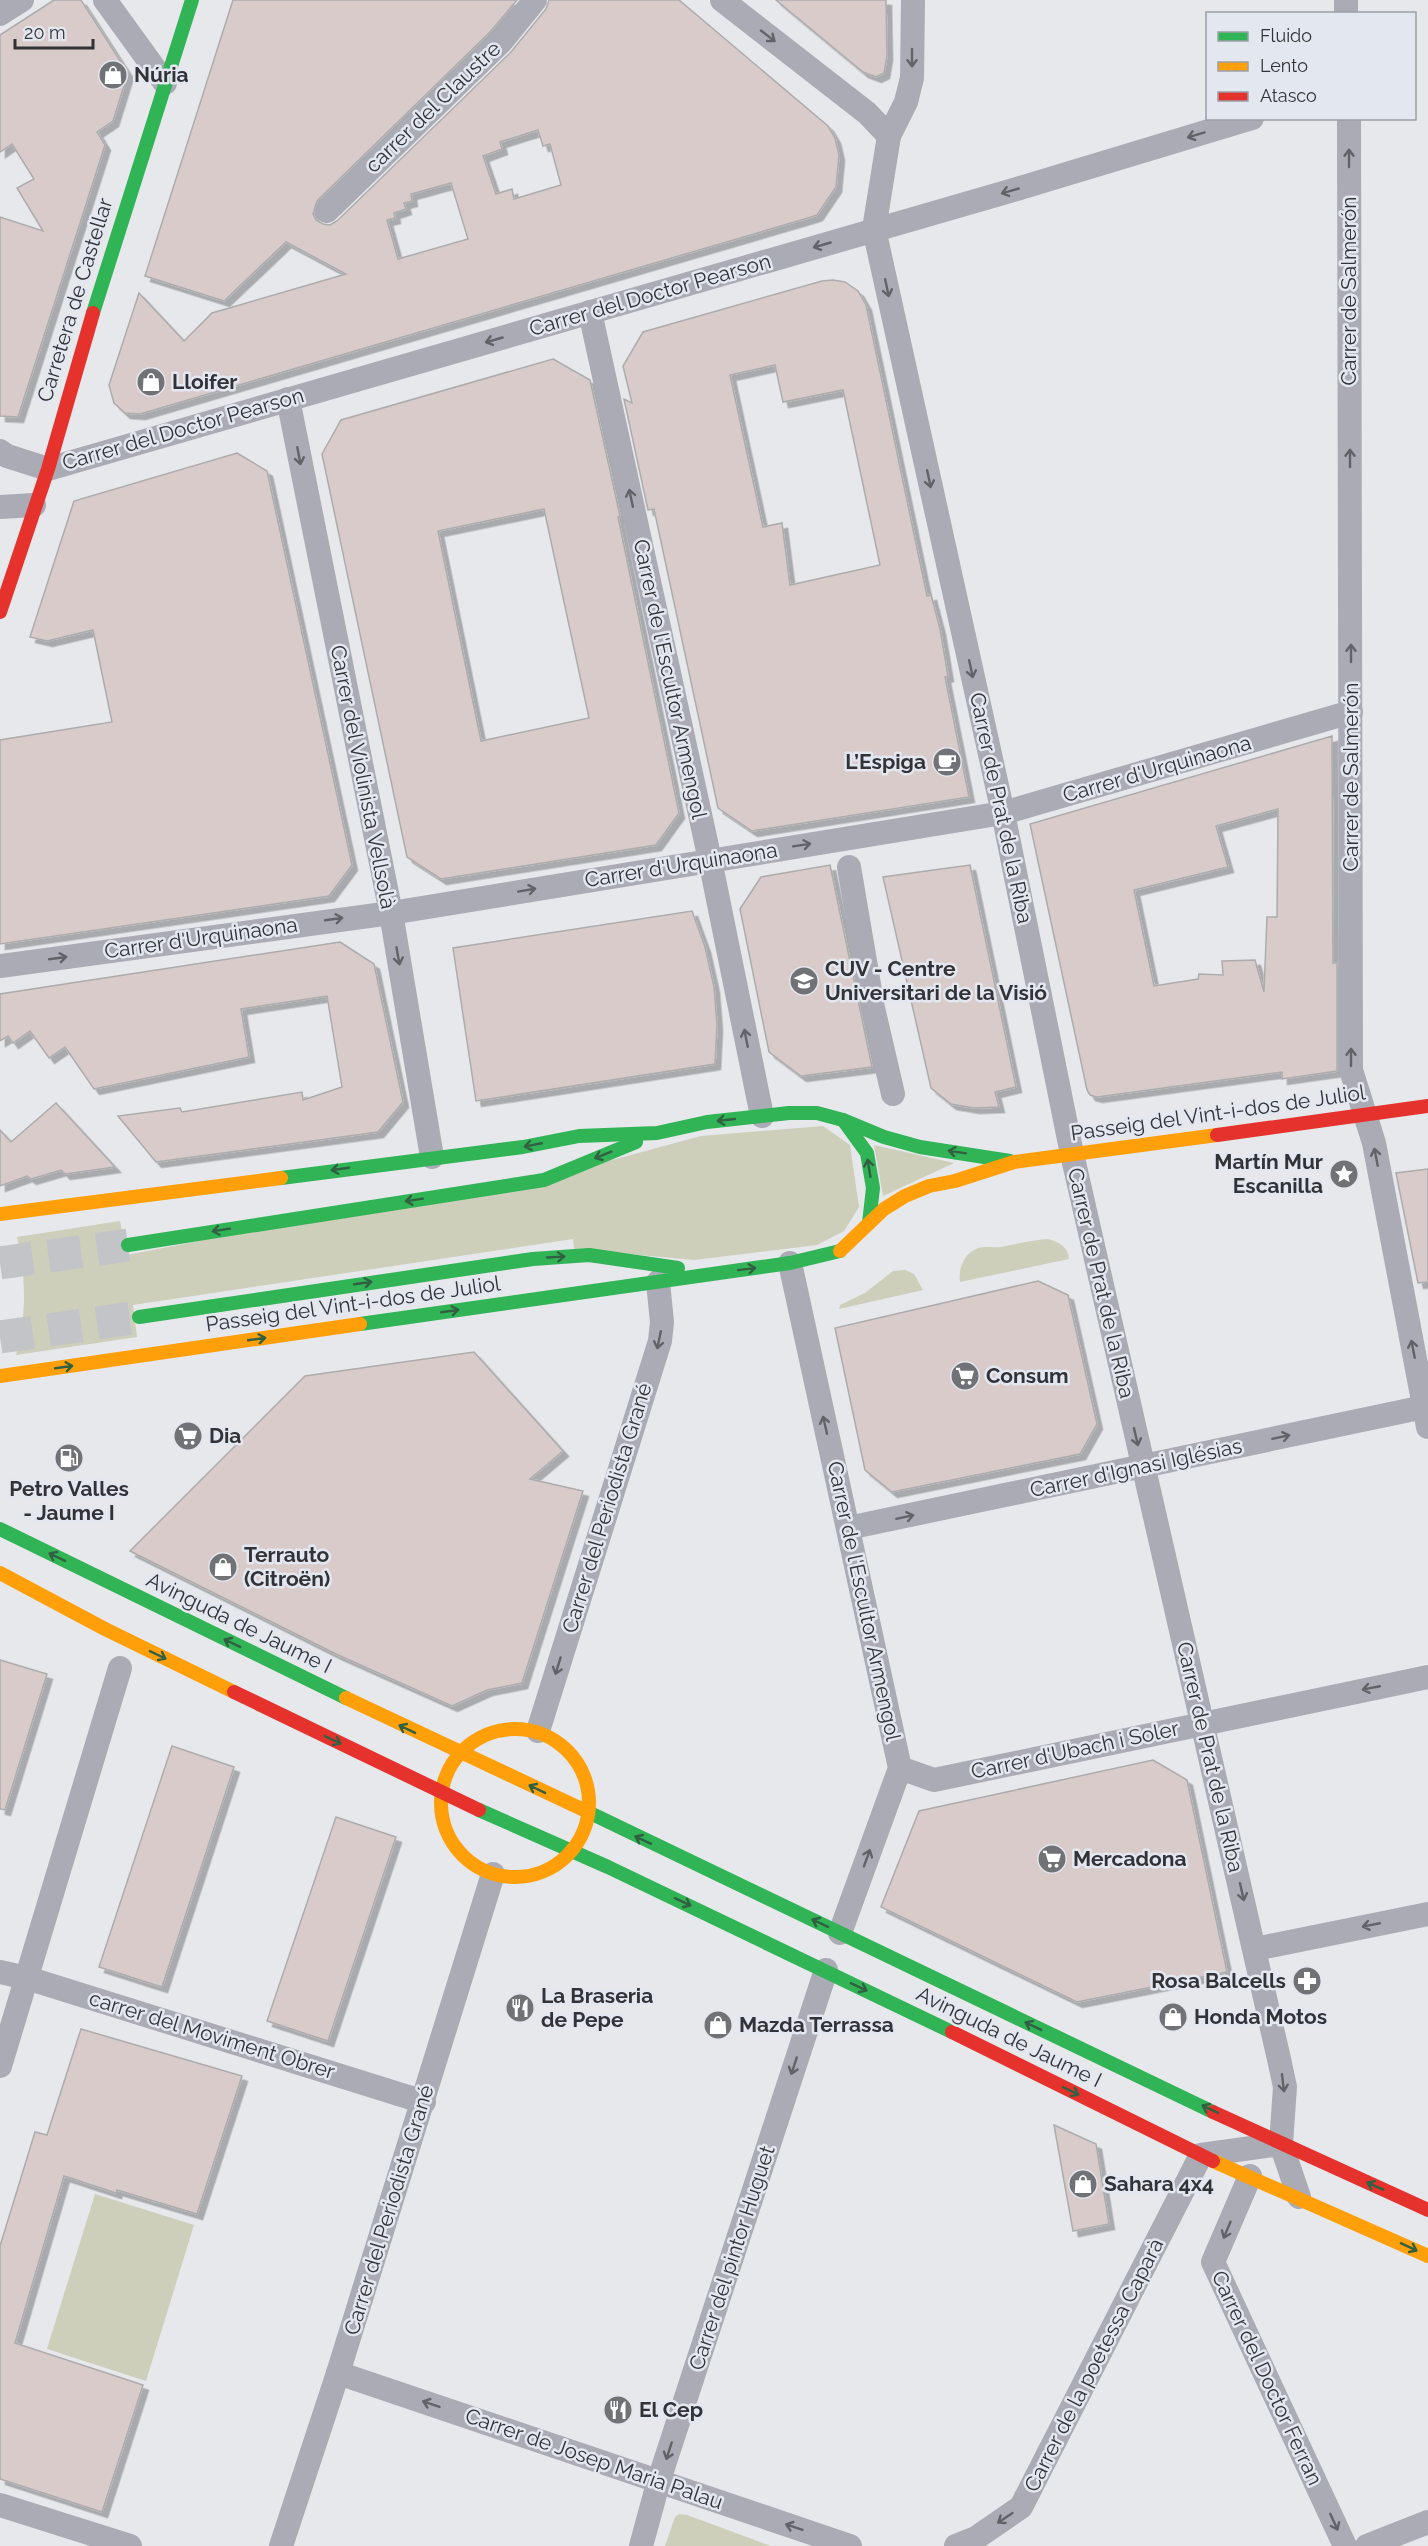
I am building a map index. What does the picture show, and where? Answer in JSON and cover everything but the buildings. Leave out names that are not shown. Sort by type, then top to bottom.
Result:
[{"type":"street","points":[[0,14],[22,0]]},
{"type":"street","points":[[105,0],[165,83]]},
{"type":"street","name":"Carretera de Castellar","points":[[0,612],[34,505],[48,469],[98,294],[192,0]]},
{"type":"street","name":"carrer del Claustre","points":[[327,211],[501,42],[535,0]]},
{"type":"street","points":[[722,0],[867,113],[889,136]]},
{"type":"street","name":"Carrer de Prat de la Riba","points":[[913,0],[912,78],[906,102],[889,136],[874,229],[1003,813],[1072,1154],[1285,2086],[1281,2144],[1299,2197]]},
{"type":"street","name":"Carrer del Doctor Pearson","points":[[48,469],[1245,120]]},
{"type":"street","name":"Carrer de Salmerón","points":[[1349,120],[1351,1070],[1374,1143],[1426,1415]]},
{"type":"street","name":"Carrer de l'Escultor Armengol","points":[[590,312],[710,860],[762,1116]]},
{"type":"street","name":"Carrer del Violinista Vellsolà","points":[[288,399],[391,913],[432,1157]]},
{"type":"street","points":[[0,451],[7,456],[48,469]]},
{"type":"street","points":[[0,507],[34,505]]},
{"type":"street","name":"Carrer d'Urquinaona","points":[[0,966],[391,913],[1003,813],[1351,712]]},
{"type":"street","points":[[849,867],[873,1008],[893,1094]]},
{"type":"street","name":"Passeig del Vint-i-dos de Juliol","points":[[2,1376],[790,1263],[841,1251],[884,1209],[905,1196],[928,1186],[955,1181],[1014,1162],[1428,1106]]},
{"type":"street","name":"Passeig del Vint-i-dos de Juliol","points":[[128,1245],[544,1180],[657,1133],[707,1122],[762,1116],[817,1113],[920,1147],[1014,1162]]},
{"type":"street","points":[[843,1120],[867,1154],[873,1188],[869,1223]]},
{"type":"street","name":"Passeig del Vint-i-dos de Juliol","points":[[0,1214],[523,1147],[579,1136],[657,1133]]},
{"type":"street","name":"Passeig del Vint-i-dos de Juliol","points":[[139,1317],[533,1258],[588,1256],[711,1273]]},
{"type":"street","name":"Carrer de l'Escultor Armengol","points":[[790,1263],[900,1768],[840,1933]]},
{"type":"street","name":"Carrer del Periodista Grané","points":[[538,1731],[660,1341],[662,1322],[658,1282]]},
{"type":"street","name":"Carrer d'Ignasi Iglésias","points":[[848,1528],[1143,1467],[1426,1415]]},
{"type":"street","name":"Avinguda de Jaume I","points":[[0,1529],[433,1742],[461,1751],[589,1815],[1281,2144],[1428,2210]]},
{"type":"street","name":"Avinguda de Jaume I","points":[[0,1573],[105,1629],[441,1793],[573,1851],[825,1970],[1201,2155],[1428,2256]]},
{"type":"street","points":[[21,1600],[105,1629]]},
{"type":"street","points":[[0,2066],[120,1668]]},
{"type":"street","name":"Carrer d'Ubach i Soler","points":[[900,1768],[934,1780],[1202,1722],[1428,1677]]},
{"type":"street","points":[[521,1728],[538,1731],[557,1740],[573,1755],[584,1773],[590,1794],[589,1815],[579,1842],[560,1863],[545,1872],[528,1876],[510,1877],[493,1874],[474,1865],[458,1851],[447,1834],[441,1814],[441,1793],[450,1765],[461,1751],[488,1733],[521,1728]]},
{"type":"street","name":"Carrer del Periodista Grané","points":[[281,2546],[424,2102],[480,1910],[493,1874]]},
{"type":"street","points":[[1255,1949],[1428,1914]]},
{"type":"street","name":"Carrer del pintor Huguet","points":[[640,2546],[659,2480],[825,1970]]},
{"type":"street","name":"carrer del Moviment Obrer","points":[[0,1972],[27,1978],[424,2102]]},
{"type":"street","points":[[1201,2155],[1281,2144]]},
{"type":"street","name":"Carrer de la poetessa Caparà","points":[[971,2543],[1021,2507],[1201,2155]]},
{"type":"street","name":"Carrer del Doctor Ferran","points":[[1250,2176],[1213,2262],[1345,2546]]},
{"type":"street","name":"Carrer de Josep Maria Palau","points":[[338,2373],[850,2546]]},
{"type":"street","points":[[0,2505],[129,2546]]},
{"type":"street","points":[[1367,2546],[1428,2522]]},
{"type":"green space","points":[[823,1126],[850,1145],[859,1207],[844,1231],[817,1245],[694,1260],[574,1249],[573,1239],[133,1305],[137,1337],[16,1355],[24,1310],[22,1267],[17,1237],[120,1221],[127,1255],[616,1159],[701,1136]]},
{"type":"green space","points":[[874,1145],[954,1163],[883,1196]]},
{"type":"green space","points":[[1048,1239],[1065,1248],[1069,1259],[960,1282],[963,1262],[973,1250],[981,1247],[1001,1247]]},
{"type":"green space","points":[[905,1270],[914,1274],[923,1290],[839,1309],[840,1305],[865,1293],[893,1271]]},
{"type":"green space","points":[[95,2194],[194,2225],[146,2381],[47,2349]]},
{"type":"green space","points":[[679,2514],[771,2546],[665,2546],[675,2517]]},
{"type":"tunnel","points":[[0,1263],[128,1245]]},
{"type":"tunnel","points":[[0,1337],[139,1317]]},
{"type":"traffic: fast","points":[[93,313],[192,0]]},
{"type":"traffic: fast","points":[[281,1178],[523,1147],[579,1136],[657,1133],[707,1122],[789,1113],[817,1113],[920,1147],[1010,1161]]},
{"type":"traffic: fast","points":[[843,1120],[867,1153],[873,1188],[869,1223]]},
{"type":"traffic: fast","points":[[128,1245],[544,1180],[636,1142]]},
{"type":"traffic: fast","points":[[360,1324],[790,1263],[840,1251]]},
{"type":"traffic: fast","points":[[139,1317],[533,1259],[589,1255],[678,1268]]},
{"type":"traffic: fast","points":[[0,1529],[346,1698]]},
{"type":"traffic: fast","points":[[479,1810],[608,1867],[952,2032]]},
{"type":"traffic: fast","points":[[586,1811],[1213,2112]]},
{"type":"traffic: slow","points":[[840,1251],[884,1209],[905,1196],[929,1186],[955,1181],[1014,1162],[1217,1135]]},
{"type":"traffic: slow","points":[[0,1214],[281,1178]]},
{"type":"traffic: slow","points":[[0,1376],[360,1324]]},
{"type":"traffic: slow","points":[[0,1573],[105,1629],[234,1692]]},
{"type":"traffic: slow","points":[[346,1698],[586,1811]]},
{"type":"traffic: slow","points":[[515,1729],[543,1734],[568,1750],[584,1775],[589,1803],[584,1831],[568,1856],[543,1872],[515,1877],[487,1872],[462,1856],[446,1831],[441,1803],[446,1775],[462,1750],[487,1734],[515,1729]]},
{"type":"traffic: slow","points":[[1213,2161],[1428,2256]]},
{"type":"traffic: jam","points":[[0,612],[48,469],[93,313]]},
{"type":"traffic: jam","points":[[1217,1135],[1428,1106]]},
{"type":"traffic: jam","points":[[234,1692],[479,1810]]},
{"type":"traffic: jam","points":[[952,2032],[1213,2161]]},
{"type":"traffic: jam","points":[[1213,2112],[1428,2210]]},
{"type":"place","name":"Núria","points":[[113,75]]},
{"type":"place","name":"Lloifer","points":[[151,382]]},
{"type":"place","name":"L’Espiga","points":[[947,762]]},
{"type":"place","name":"CUV - Centre Universitari de la Visió","points":[[804,981]]},
{"type":"place","name":"Martín Mur Escanilla","points":[[1344,1174]]},
{"type":"place","name":"Consum","points":[[965,1376]]},
{"type":"place","name":"Dia","points":[[188,1436]]},
{"type":"place","name":"Petro Valles - Jaume I","points":[[69,1458]]},
{"type":"place","name":"Terrauto (Citroën)","points":[[223,1567]]},
{"type":"place","name":"Mercadona","points":[[1052,1859]]},
{"type":"place","name":"Rosa Balcells","points":[[1307,1981]]},
{"type":"place","name":"La Braseria de Pepe","points":[[520,2008]]},
{"type":"place","name":"Honda Motos","points":[[1173,2017]]},
{"type":"place","name":"Mazda Terrassa","points":[[718,2025]]},
{"type":"place","name":"Sahara 4x4","points":[[1083,2184]]},
{"type":"place","name":"El Cep","points":[[618,2410]]}]
